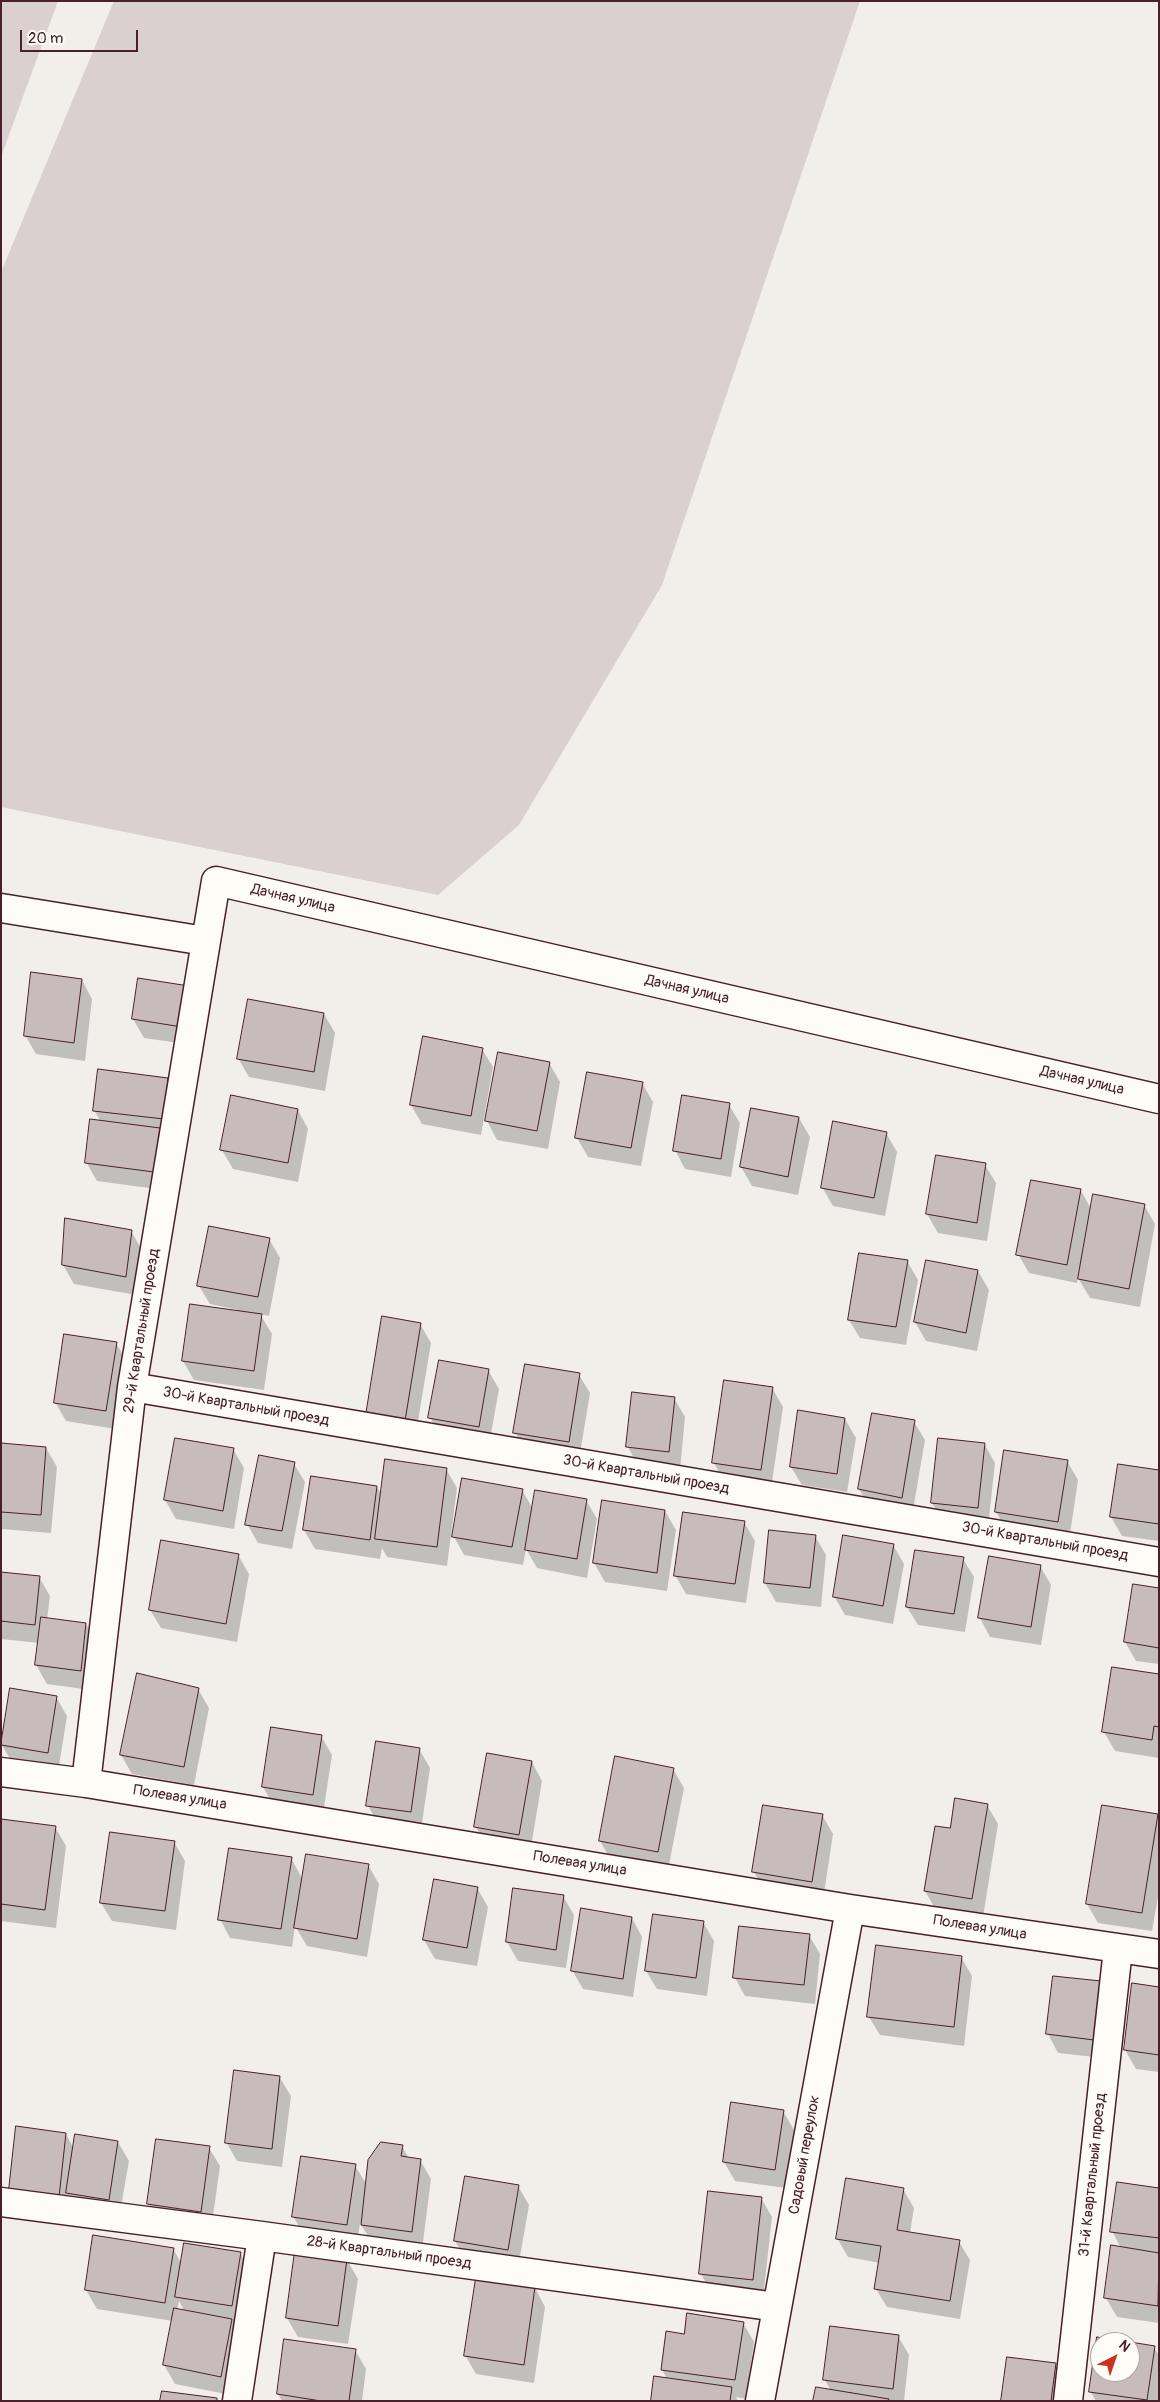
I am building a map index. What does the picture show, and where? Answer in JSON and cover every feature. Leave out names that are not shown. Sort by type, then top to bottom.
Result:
[{"type":"street","name":"29-й Квартальный проезд","points":[[86,1783],[132,1388],[216,881]]},
{"type":"street","name":"Дачная улица","points":[[216,881],[1159,1099]]},
{"type":"street","points":[[1,908],[205,941]]},
{"type":"street","name":"30-й Квартальный проезд","points":[[132,1388],[1159,1562]]},
{"type":"street","name":"Полевая улица","points":[[1,1772],[86,1783],[850,1908],[1159,1954]]},
{"type":"street","name":"Садовый переулок","points":[[760,2401],[850,1908]]},
{"type":"street","name":"31-й Квартальный проезд","points":[[1068,2401],[1118,1949]]},
{"type":"street","name":"28-й Квартальный проезд","points":[[1,2202],[777,2307]]},
{"type":"street","points":[[237,2401],[262,2236]]},
{"type":"shaded area","points":[[1,1],[58,1],[1,157]]},
{"type":"shaded area","points":[[114,1],[860,1],[662,585],[519,825],[438,895],[1,807],[1,272]]},
{"type":"building","points":[[31,972],[82,979],[74,1043],[24,1036]]},
{"type":"building","points":[[138,978],[189,986],[182,1027],[132,1019]]},
{"type":"building","points":[[248,999],[324,1013],[314,1072],[237,1059]]},
{"type":"building","points":[[423,1036],[483,1048],[471,1116],[410,1105]]},
{"type":"building","points":[[498,1052],[550,1062],[537,1131],[485,1121]]},
{"type":"building","points":[[98,1069],[168,1078],[164,1119],[93,1111]]},
{"type":"building","points":[[587,1072],[643,1082],[631,1148],[575,1138]]},
{"type":"building","points":[[231,1095],[298,1109],[288,1163],[220,1150]]},
{"type":"building","points":[[682,1095],[730,1103],[721,1159],[673,1151]]},
{"type":"building","points":[[751,1108],[799,1117],[788,1177],[740,1167]]},
{"type":"building","points":[[90,1119],[160,1128],[154,1172],[85,1163]]},
{"type":"building","points":[[833,1121],[887,1132],[874,1198],[821,1188]]},
{"type":"building","points":[[936,1155],[986,1163],[977,1223],[926,1214]]},
{"type":"building","points":[[1031,1180],[1081,1189],[1067,1265],[1016,1255]]},
{"type":"building","points":[[1093,1194],[1145,1204],[1129,1289],[1078,1279]]},
{"type":"building","points":[[65,1218],[132,1230],[126,1277],[62,1265]]},
{"type":"building","points":[[209,1226],[270,1238],[258,1297],[197,1286]]},
{"type":"building","points":[[859,1253],[908,1260],[896,1327],[848,1320]]},
{"type":"building","points":[[926,1260],[978,1270],[966,1333],[914,1322]]},
{"type":"building","points":[[190,1304],[262,1314],[254,1371],[182,1361]]},
{"type":"building","points":[[382,1316],[421,1323],[405,1421],[366,1415]]},
{"type":"building","points":[[64,1334],[117,1342],[106,1411],[54,1403]]},
{"type":"building","points":[[439,1360],[489,1369],[479,1427],[428,1418]]},
{"type":"building","points":[[525,1364],[580,1373],[569,1442],[513,1433]]},
{"type":"building","points":[[724,1380],[773,1387],[761,1470],[712,1463]]},
{"type":"building","points":[[632,1392],[675,1397],[669,1452],[626,1447]]},
{"type":"building","points":[[798,1410],[845,1418],[837,1474],[790,1467]]},
{"type":"building","points":[[872,1413],[915,1420],[902,1498],[858,1489]]},
{"type":"building","points":[[175,1438],[234,1448],[223,1511],[164,1500]]},
{"type":"building","points":[[938,1438],[985,1443],[978,1508],[931,1503]]},
{"type":"building","points":[[1,1443],[46,1447],[41,1515],[1,1512]]},
{"type":"building","points":[[1004,1450],[1068,1460],[1058,1522],[995,1512]]},
{"type":"building","points":[[259,1455],[295,1462],[282,1531],[245,1525]]},
{"type":"building","points":[[385,1459],[447,1468],[437,1547],[375,1539]]},
{"type":"building","points":[[1118,1464],[1159,1470],[1159,1524],[1110,1517]]},
{"type":"building","points":[[311,1476],[377,1486],[370,1540],[303,1530]]},
{"type":"building","points":[[462,1478],[523,1489],[512,1547],[452,1537]]},
{"type":"building","points":[[535,1490],[587,1499],[577,1559],[525,1550]]},
{"type":"building","points":[[602,1500],[665,1510],[657,1573],[593,1563]]},
{"type":"building","points":[[683,1512],[745,1521],[735,1584],[674,1576]]},
{"type":"building","points":[[769,1530],[816,1535],[810,1588],[764,1583]]},
{"type":"building","points":[[843,1535],[894,1544],[883,1606],[833,1597]]},
{"type":"building","points":[[161,1540],[239,1554],[226,1624],[149,1610]]},
{"type":"building","points":[[915,1550],[964,1557],[954,1614],[906,1607]]},
{"type":"building","points":[[989,1556],[1041,1565],[1031,1627],[978,1618]]},
{"type":"building","points":[[1,1572],[40,1576],[35,1625],[1,1621]]},
{"type":"building","points":[[1133,1584],[1159,1588],[1159,1648],[1124,1642]]},
{"type":"building","points":[[41,1617],[86,1623],[81,1671],[35,1665]]},
{"type":"building","points":[[1112,1667],[1159,1674],[1159,1727],[1154,1726],[1152,1740],[1102,1732]]},
{"type":"building","points":[[137,1673],[199,1688],[184,1767],[120,1755]]},
{"type":"building","points":[[10,1688],[57,1696],[48,1753],[1,1745]]},
{"type":"building","points":[[271,1727],[322,1735],[313,1795],[262,1787]]},
{"type":"building","points":[[376,1741],[420,1748],[411,1812],[366,1806]]},
{"type":"building","points":[[487,1753],[532,1761],[519,1835],[474,1827]]},
{"type":"building","points":[[615,1756],[674,1768],[658,1852],[599,1841]]},
{"type":"building","points":[[955,1798],[988,1804],[972,1899],[924,1891],[935,1826],[950,1828]]},
{"type":"building","points":[[763,1805],[823,1814],[812,1882],[752,1872]]},
{"type":"building","points":[[1102,1805],[1158,1814],[1142,1913],[1086,1904]]},
{"type":"building","points":[[1,1819],[56,1826],[45,1910],[1,1904]]},
{"type":"building","points":[[110,1832],[175,1841],[165,1911],[100,1903]]},
{"type":"building","points":[[229,1848],[292,1857],[281,1929],[218,1920]]},
{"type":"building","points":[[306,1854],[369,1864],[357,1939],[294,1928]]},
{"type":"building","points":[[434,1879],[478,1887],[467,1948],[423,1940]]},
{"type":"building","points":[[513,1888],[564,1895],[556,1950],[506,1942]]},
{"type":"building","points":[[581,1908],[632,1917],[623,1979],[571,1971]]},
{"type":"building","points":[[653,1914],[704,1921],[696,1978],[645,1971]]},
{"type":"building","points":[[739,1926],[810,1934],[804,1985],[733,1978]]},
{"type":"building","points":[[876,1945],[962,1956],[954,2027],[867,2017]]},
{"type":"building","points":[[1053,1976],[1101,1981],[1094,2040],[1046,2034]]},
{"type":"building","points":[[1132,1983],[1159,1987],[1159,2055],[1124,2050]]},
{"type":"building","points":[[234,2070],[280,2076],[272,2149],[225,2143]]},
{"type":"building","points":[[731,2102],[784,2110],[775,2170],[723,2162]]},
{"type":"building","points":[[16,2126],[66,2133],[59,2197],[9,2190]]},
{"type":"building","points":[[75,2134],[118,2141],[109,2200],[66,2193]]},
{"type":"building","points":[[156,2139],[210,2146],[201,2212],[147,2204]]},
{"type":"building","points":[[381,2142],[403,2145],[401,2156],[421,2159],[412,2232],[361,2225],[368,2160]]},
{"type":"building","points":[[301,2156],[356,2164],[347,2225],[292,2217]]},
{"type":"building","points":[[465,2176],[519,2185],[508,2250],[454,2241]]},
{"type":"building","points":[[846,2178],[904,2188],[897,2230],[960,2240],[950,2301],[874,2289],[881,2246],[836,2239]]},
{"type":"building","points":[[1117,2182],[1159,2188],[1159,2238],[1110,2232]]},
{"type":"building","points":[[708,2191],[762,2197],[753,2280],[699,2274]]},
{"type":"building","points":[[93,2235],[174,2248],[165,2303],[85,2290]]},
{"type":"building","points":[[184,2243],[241,2252],[232,2306],[175,2297]]},
{"type":"building","points":[[1111,2245],[1159,2253],[1158,2306],[1104,2298]]},
{"type":"building","points":[[295,2251],[347,2259],[338,2326],[286,2318]]},
{"type":"building","points":[[476,2278],[535,2287],[524,2365],[464,2356]]},
{"type":"building","points":[[174,2308],[232,2319],[221,2377],[163,2365]]},
{"type":"building","points":[[687,2313],[744,2322],[735,2380],[661,2370],[666,2331],[684,2334]]},
{"type":"building","points":[[830,2326],[899,2335],[893,2389],[823,2380]]},
{"type":"building","points":[[284,2339],[356,2349],[349,2401],[321,2401],[277,2394]]},
{"type":"building","points":[[1140,2344],[1155,2346],[1147,2400],[1089,2392],[1090,2382],[1140,2382]]},
{"type":"building","points":[[1007,2357],[1056,2363],[1051,2401],[1001,2401]]},
{"type":"building","points":[[654,2376],[732,2387],[730,2401],[651,2401]]},
{"type":"building","points":[[816,2387],[889,2399],[888,2401],[813,2401]]},
{"type":"building","points":[[162,2391],[217,2398],[217,2401],[160,2401]]}]
